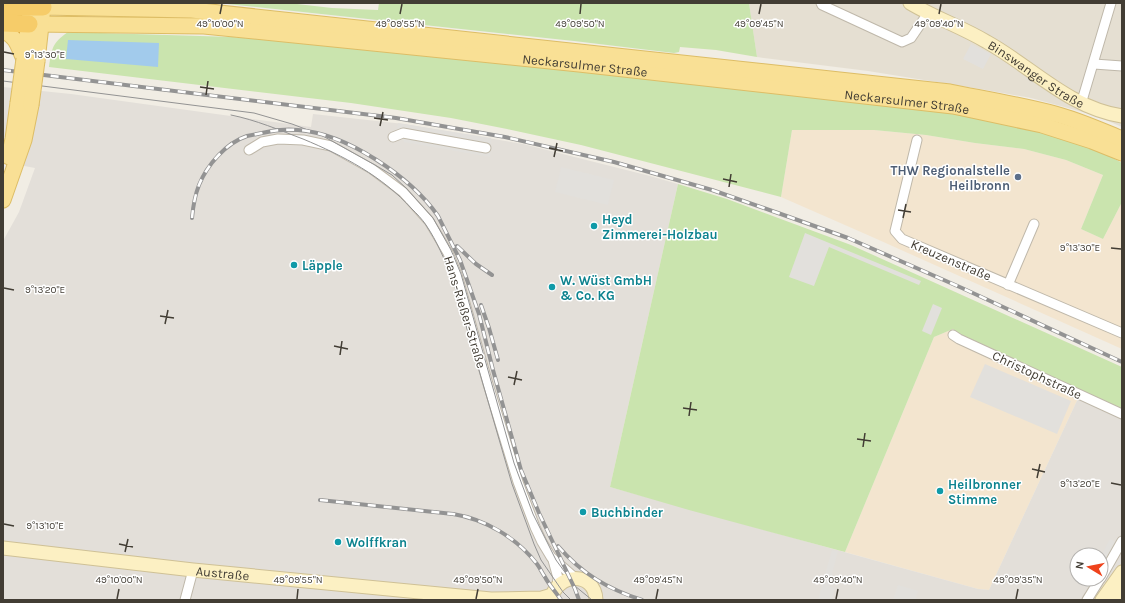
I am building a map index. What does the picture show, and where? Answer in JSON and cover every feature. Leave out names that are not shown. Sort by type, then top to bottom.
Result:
[{"type":"highway","points":[[3,7],[36,16]]},
{"type":"highway","points":[[3,24],[36,16]]},
{"type":"main road","name":"Binswanger Straße","points":[[910,3],[986,41],[1052,86],[1082,104],[1104,112],[1122,116]]},
{"type":"main road","name":"Neckarsulmer Straße","points":[[36,16],[192,10],[950,92],[1014,104],[1055,114],[1096,128],[1122,139]]},
{"type":"main road","points":[[3,200],[24,140],[25,104],[36,16]]},
{"type":"main road","name":"Neckarsulmer Straße","points":[[36,16],[204,26],[586,65],[953,106],[1042,125],[1092,141],[1122,153]]},
{"type":"main road","points":[[3,30],[13,36],[31,60]]},
{"type":"main road","points":[[3,176],[13,139],[25,104]]},
{"type":"main road","name":"Austraße","points":[[3,548],[193,570],[493,599],[542,598],[554,593],[564,581],[575,578]]},
{"type":"main road","points":[[1102,600],[1122,572]]},
{"type":"main road","points":[[575,578],[584,580],[588,583],[598,599]]},
{"type":"main road","points":[[1113,600],[1122,587]]},
{"type":"street","points":[[821,3],[822,5],[902,42],[911,38],[928,13]]},
{"type":"street","points":[[1082,104],[1111,3]]},
{"type":"street","points":[[1094,64],[1122,66]]},
{"type":"street","points":[[392,137],[403,134],[486,148]]},
{"type":"street","name":"Hans-Rießer-Straße","points":[[249,150],[262,142],[278,139],[315,142],[331,146],[372,169],[404,192],[429,221],[448,253],[457,275],[518,482],[542,542],[553,559],[558,578],[554,593]]},
{"type":"street","name":"Kreuzenstraße","points":[[917,140],[894,231],[902,239],[1122,333]]},
{"type":"street","name":"Kreuzenstraße","points":[[1008,285],[1034,224]]},
{"type":"street","name":"Christophstraße","points":[[953,335],[959,340],[1122,414]]},
{"type":"street","points":[[1109,564],[1122,541]]},
{"type":"street","name":"Hans-Rießer-Straße","points":[[553,559],[556,560],[562,568],[575,578]]},
{"type":"street","points":[[185,600],[193,570]]},
{"type":"street","points":[[1087,600],[1095,587]]},
{"type":"shaded area","points":[[749,3],[1122,3],[1122,127],[1094,115],[1031,98],[868,71],[757,57]]},
{"type":"shaded area","points":[[971,44],[991,54],[983,69],[963,59]]},
{"type":"shaded area","points":[[3,87],[71,94],[311,127],[313,114],[404,124],[523,144],[678,184],[610,487],[978,589],[989,590],[1081,392],[1122,410],[1122,600],[3,600],[3,241],[19,212],[35,168],[3,162]]},
{"type":"shaded area","points":[[398,123],[491,138],[490,157],[404,142],[402,135],[396,132]]},
{"type":"shaded area","points":[[792,130],[874,130],[926,135],[1024,149],[1066,160],[1103,175],[1081,229],[1103,239],[1122,202],[1122,349],[781,197]]},
{"type":"shaded area","points":[[561,167],[614,180],[608,205],[555,192]]},
{"type":"shaded area","points":[[805,233],[921,281],[919,285],[829,247],[814,286],[789,277]]},
{"type":"shaded area","points":[[933,304],[942,308],[931,335],[922,331]]},
{"type":"shaded area","points":[[953,329],[1081,392],[989,590],[978,589],[845,552],[934,337]]},
{"type":"shaded area","points":[[985,364],[1071,401],[1057,434],[970,397]]},
{"type":"shaded area","points":[[1110,539],[1117,543],[1109,556],[1109,547],[1106,547]]},
{"type":"shaded area","points":[[832,550],[838,551],[829,586],[835,588],[832,600],[818,600]]},
{"type":"shaded area","points":[[898,585],[918,591],[916,598],[918,600],[893,600]]},
{"type":"green space","points":[[218,3],[297,3],[332,8],[378,10],[379,3],[749,3],[757,57],[716,50],[680,47],[679,52],[674,53]]},
{"type":"green space","points":[[68,32],[233,37],[428,54],[965,114],[1066,139],[1102,152],[1122,163],[1122,202],[1103,239],[1081,229],[1103,175],[1066,160],[1024,149],[926,135],[874,130],[792,130],[781,197],[581,145],[451,118],[351,103],[49,67],[54,46],[59,39]]},
{"type":"green space","points":[[678,184],[727,199],[851,245],[1122,367],[1122,410],[961,337],[953,329],[934,337],[845,552],[610,487]]},
{"type":"water","points":[[68,40],[159,43],[158,67],[66,59]]},
{"type":"tram line","points":[[3,81],[254,113],[292,124],[321,135],[392,175],[433,218],[451,250],[461,274],[514,463],[533,514],[556,560],[575,586],[592,600]]},
{"type":"tram line","points":[[231,115],[258,122],[303,139],[333,152],[362,168],[400,197],[418,215],[430,231],[452,277],[512,484],[534,544],[541,560],[563,592],[571,600]]},
{"type":"railway","points":[[3,70],[396,118],[505,137],[614,162],[712,190],[848,238],[962,288],[1122,362]]},
{"type":"railway","points":[[192,218],[194,201],[202,177],[218,156],[239,139],[276,130],[298,130],[317,133],[336,139],[356,148],[394,172],[426,201],[438,216],[460,260],[479,314],[521,470],[579,600]]},
{"type":"railway","points":[[457,246],[476,264],[492,275]]},
{"type":"railway","points":[[481,305],[498,360]]},
{"type":"railway","points":[[320,500],[453,514],[477,520],[500,531],[520,546],[537,564],[548,583],[561,600]]},
{"type":"railway","points":[[558,546],[576,565],[596,579],[618,591],[642,600]]},
{"type":"place","name":"THW Regionalstelle Heilbronn","points":[[1018,177]]},
{"type":"place","name":"Heyd Zimmerei-Holzbau","points":[[594,226]]},
{"type":"place","name":"Läpple","points":[[294,265]]},
{"type":"place","name":"W. Wüst GmbH & Co. KG","points":[[552,287]]},
{"type":"place","name":"Heilbronner Stimme","points":[[940,491]]},
{"type":"place","name":"Buchbinder","points":[[583,512]]},
{"type":"place","name":"Wolffkran","points":[[338,542]]}]
